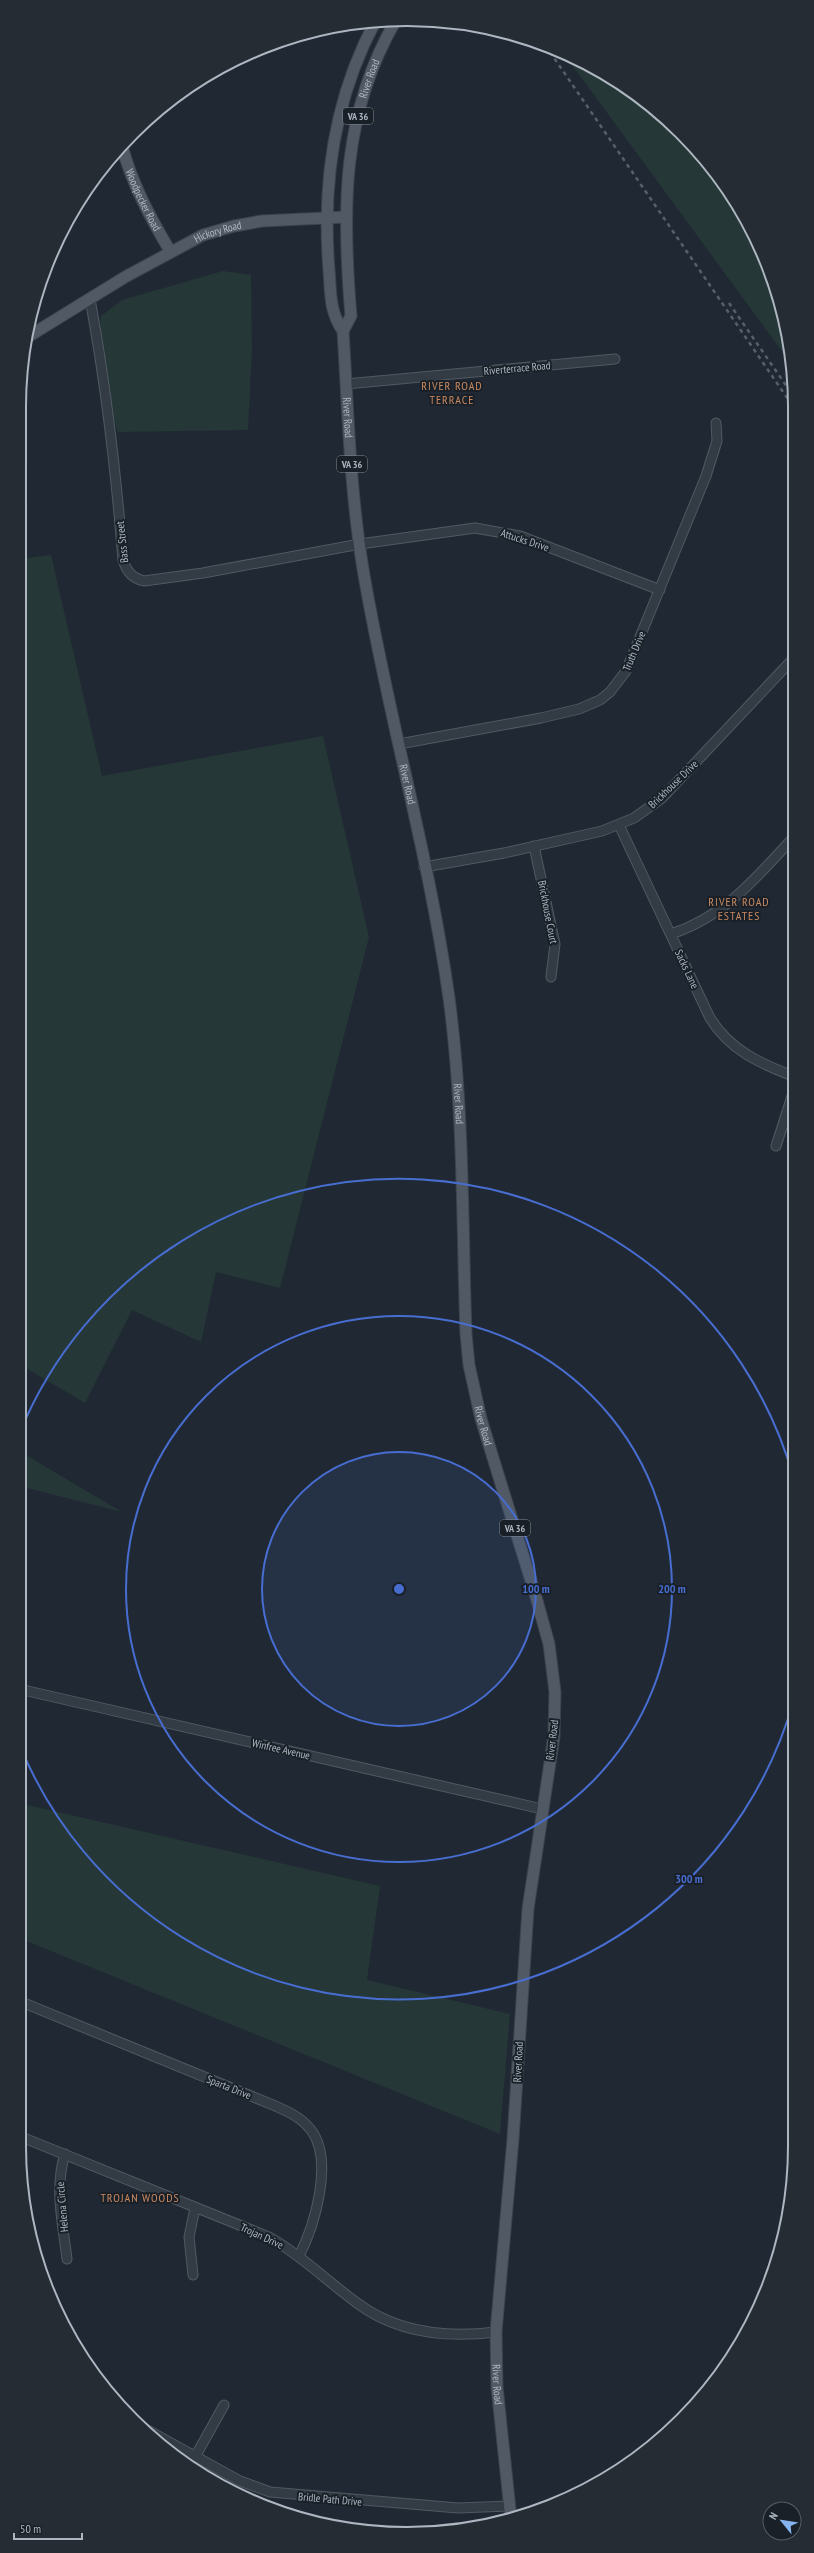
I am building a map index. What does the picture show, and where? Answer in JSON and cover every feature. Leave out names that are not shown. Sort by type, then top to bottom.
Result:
[{"type":"main road","name":"River Road","points":[[393,27],[379,52],[362,98],[350,150],[345,217],[350,316],[343,331],[346,384],[360,544],[373,624],[424,867],[448,994],[457,1066],[466,1327],[469,1365],[481,1420],[536,1597],[553,1668],[554,1729],[528,1909],[513,2139],[496,2332],[497,2387],[511,2513]]},
{"type":"main road","name":"River Road","points":[[343,331],[333,318],[325,218],[330,163],[340,110],[353,70],[372,28]]},
{"type":"main road","name":"Woodpecker Road","points":[[124,153],[136,189],[148,215],[170,251]]},
{"type":"main road","name":"Hickory Road","points":[[90,298],[170,251],[203,235],[234,226],[274,220],[345,217]]},
{"type":"main road","points":[[34,331],[90,298]]},
{"type":"street","name":"Bass Street","points":[[90,298],[102,365],[118,490],[123,560],[131,575],[144,581],[159,579],[360,544]]},
{"type":"street","name":"Riverterrace Road","points":[[346,384],[615,359]]},
{"type":"street","name":"Truth Drive","points":[[399,744],[541,718],[579,709],[600,700],[619,682],[626,671],[706,476],[717,441],[716,423]]},
{"type":"street","name":"Attucks Drive","points":[[360,544],[461,529],[492,530],[520,536],[660,590]]},
{"type":"street","name":"Brickhouse Drive","points":[[424,867],[534,846],[619,826],[639,815],[662,798],[788,664]]},
{"type":"street","name":"Sacks Lane","points":[[619,826],[710,1018],[718,1030],[744,1054],[788,1074]]},
{"type":"street","points":[[671,934],[704,921],[737,898],[788,843]]},
{"type":"street","name":"Brickhouse Court","points":[[534,846],[555,944],[551,977]]},
{"type":"street","points":[[776,1146],[788,1109]]},
{"type":"street","name":"Winfree Avenue","points":[[26,1692],[542,1809]]},
{"type":"street","name":"Sparta Drive","points":[[26,2005],[273,2105],[302,2120],[316,2136],[321,2158],[315,2220],[300,2256]]},
{"type":"street","name":"Trojan Drive","points":[[26,2139],[269,2237],[300,2256],[357,2303],[387,2321],[416,2330],[439,2334],[496,2332]]},
{"type":"street","name":"Helena Circle","points":[[65,2154],[61,2166],[59,2188],[67,2259]]},
{"type":"street","points":[[193,2275],[189,2237],[195,2208]]},
{"type":"street","points":[[195,2457],[224,2405]]},
{"type":"street","name":"Bridle Path Drive","points":[[167,2441],[253,2487],[288,2495],[458,2508],[510,2506]]},
{"type":"shaded area","points":[[570,63],[619,90],[658,121],[693,156],[724,195],[749,238],[759,261],[775,308],[785,355]]},
{"type":"shaded area","points":[[223,271],[251,275],[252,349],[248,430],[118,432],[98,368],[101,316],[122,300]]},
{"type":"shaded area","points":[[51,555],[102,776],[323,736],[369,937],[280,1288],[216,1272],[201,1342],[132,1310],[85,1403],[26,1368],[26,558]]},
{"type":"shaded area","points":[[26,1455],[122,1512],[26,1488]]},
{"type":"shaded area","points":[[26,1805],[380,1886],[367,1980],[510,2014],[500,2134],[26,1941]]},
{"type":"railway","points":[[552,55],[788,399]]},
{"type":"railway","points":[[729,303],[787,387]]},
{"type":"district","name":"RIVER ROAD TERRACE","points":[[452,393]]},
{"type":"district","name":"RIVER ROAD ESTATES","points":[[739,909]]},
{"type":"district","name":"TROJAN WOODS","points":[[140,2198]]}]
